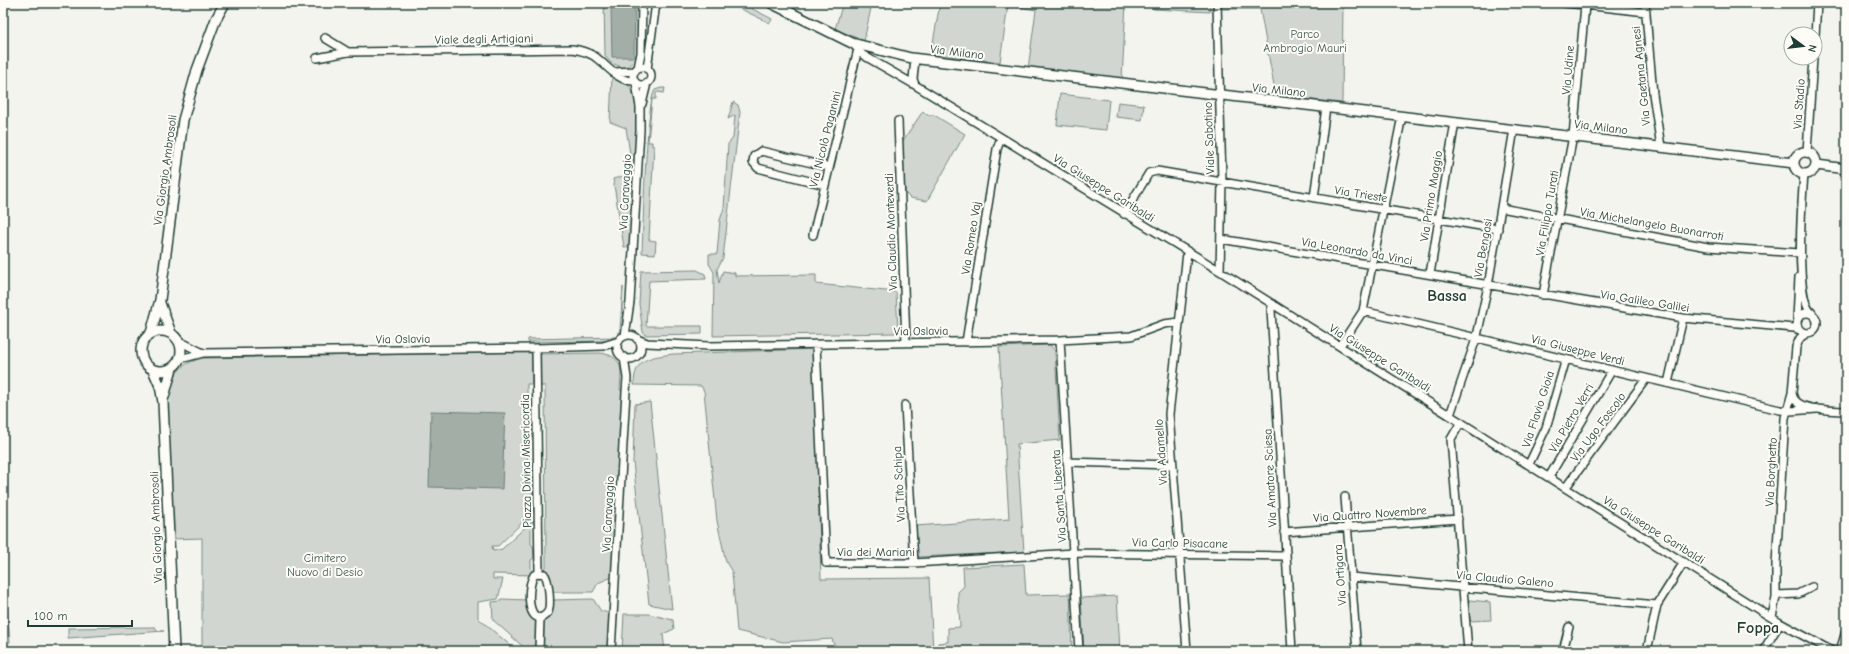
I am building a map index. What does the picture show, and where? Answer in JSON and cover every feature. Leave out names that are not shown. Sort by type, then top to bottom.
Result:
[{"type":"main road","name":"Via Giorgio Ambrosoli","points":[[151,333],[160,300],[183,120],[197,70],[216,19],[225,3]]},
{"type":"main road","name":"Via Milano","points":[[771,3],[855,46],[915,58],[1794,163]]},
{"type":"main road","points":[[1807,152],[1813,155],[1816,165],[1813,171],[1804,174],[1797,170],[1794,163],[1799,153],[1807,152]]},
{"type":"main road","points":[[1816,165],[1846,169]]},
{"type":"main road","name":"Via Giorgio Ambrosoli","points":[[160,300],[171,334]]},
{"type":"main road","points":[[165,331],[171,334],[179,340],[182,353],[180,359],[172,368],[163,372],[153,370],[144,362],[141,349],[146,337],[151,333],[165,331]]},
{"type":"main road","name":"Via Giorgio Ambrosoli","points":[[163,402],[166,384],[172,368]]},
{"type":"main road","name":"Via Giorgio Ambrosoli","points":[[153,370],[160,386],[163,402],[174,651]]},
{"type":"street","points":[[642,3],[641,53],[633,75],[635,82],[642,85],[647,83],[651,77],[647,69],[656,3]]},
{"type":"street","name":"Viale Sabotino","points":[[1217,3],[1218,95],[1222,181],[1222,239],[1220,271]]},
{"type":"street","points":[[1564,3],[1646,12]]},
{"type":"street","name":"Via Gaetana Agnesi","points":[[1645,3],[1653,94],[1661,147]]},
{"type":"street","points":[[1816,26],[1817,3]]},
{"type":"street","name":"Via Udine","points":[[1573,136],[1585,5]]},
{"type":"street","points":[[325,38],[348,52]]},
{"type":"street","name":"Via Giuseppe Garibaldi","points":[[855,46],[863,55],[1002,138],[1187,253],[1220,271],[1566,487],[1780,623],[1832,651]]},
{"type":"street","name":"Via Nicolò Paganini","points":[[813,235],[855,46]]},
{"type":"street","name":"Viale degli Artigiani","points":[[317,58],[348,52],[572,49],[588,53],[625,80],[635,82]]},
{"type":"street","points":[[915,58],[913,79],[915,85]]},
{"type":"street","name":"Via Stadio","points":[[1807,152],[1812,66]]},
{"type":"street","points":[[614,72],[647,69]]},
{"type":"street","name":"Via Caravaggio","points":[[635,82],[640,107],[640,130]]},
{"type":"street","name":"Via Caravaggio","points":[[625,336],[630,302],[643,94],[647,83]]},
{"type":"street","points":[[1314,198],[1326,107]]},
{"type":"street","points":[[1340,346],[1363,310],[1402,116]]},
{"type":"street","name":"Via Claudio Monteverdi","points":[[898,121],[906,342]]},
{"type":"street","name":"Via Primo Maggio","points":[[1430,274],[1455,122]]},
{"type":"street","name":"Via Bengasi","points":[[1450,415],[1477,336],[1488,286],[1514,129]]},
{"type":"street","name":"Via Filippo Turati","points":[[1543,295],[1573,136]]},
{"type":"street","name":"Via Romeo Vaj","points":[[966,342],[997,149],[1002,138]]},
{"type":"street","points":[[825,185],[758,168],[753,162],[754,156],[761,151],[829,167]]},
{"type":"street","name":"Via Trieste","points":[[1124,214],[1149,173],[1153,171],[1383,208],[1498,229]]},
{"type":"street","name":"Via Borghetto","points":[[1800,330],[1797,321],[1804,174]]},
{"type":"street","name":"Via Michelangelo Buonarroti","points":[[1501,208],[1708,247],[1800,253]]},
{"type":"street","name":"Via Leonardo da Vinci","points":[[1222,239],[1430,274],[1488,286]]},
{"type":"street","name":"Via Adamello","points":[[1187,253],[1169,414],[1187,651]]},
{"type":"street","name":"Via Borghetto","points":[[1772,617],[1776,595],[1776,564],[1787,411],[1792,393],[1796,347],[1800,338],[1813,331],[1817,326],[1817,320],[1807,308],[1800,267]]},
{"type":"street","name":"Via Galileo Galilei","points":[[1488,286],[1683,318],[1794,328],[1800,330]]},
{"type":"street","name":"Via Caravaggio","points":[[630,302],[636,338]]},
{"type":"street","name":"Via Amatore Sciesa","points":[[1273,304],[1272,310],[1284,532],[1292,651]]},
{"type":"street","name":"Via Giuseppe Verdi","points":[[1363,310],[1477,336],[1646,379],[1787,411],[1817,409]]},
{"type":"street","points":[[1797,321],[1799,316],[1803,313],[1812,314]]},
{"type":"street","points":[[1668,383],[1683,318]]},
{"type":"street","name":"Via Oslavia","points":[[636,338],[643,343],[660,345],[709,346],[1060,340],[1131,336],[1164,324],[1179,322]]},
{"type":"street","points":[[1800,330],[1808,333]]},
{"type":"street","points":[[625,336],[636,338],[641,346],[639,353],[633,358],[624,357],[618,351],[619,341],[625,336]]},
{"type":"street","points":[[179,340],[202,353]]},
{"type":"street","name":"Via Santa Liberata","points":[[1060,340],[1079,651]]},
{"type":"street","name":"Via Oslavia","points":[[180,359],[202,353],[536,348],[603,346],[619,341]]},
{"type":"street","name":"Via Oslavia","points":[[639,353],[649,347],[660,345]]},
{"type":"street","name":"Via dei Mariani","points":[[816,345],[826,564],[914,563],[1074,553]]},
{"type":"street","name":"Via Oslavia","points":[[603,346],[618,351]]},
{"type":"street","name":"Piazza Divina Misericordia","points":[[536,348],[538,573],[534,575],[531,582],[531,609],[534,615],[540,618]]},
{"type":"street","name":"Via Caravaggio","points":[[611,651],[627,378],[624,357]]},
{"type":"street","name":"Via Caravaggio","points":[[627,378],[633,358]]},
{"type":"street","name":"Via Flavio Gioia","points":[[1529,464],[1546,428],[1566,359]]},
{"type":"street","name":"Via Pietro Verri","points":[[1549,477],[1612,370]]},
{"type":"street","name":"Via Ugo Foscolo","points":[[1566,487],[1646,379]]},
{"type":"street","points":[[1792,393],[1794,400],[1797,403],[1817,409],[1846,411]]},
{"type":"street","name":"Via Tito Schipa","points":[[905,405],[914,563]]},
{"type":"street","points":[[1461,422],[1451,439],[1468,651]]},
{"type":"street","points":[[1067,462],[1172,465]]},
{"type":"street","name":"Via Ortigara","points":[[1345,497],[1357,651]]},
{"type":"street","name":"Via Quattro Novembre","points":[[1284,532],[1458,518]]},
{"type":"street","name":"Via Carlo Pisacane","points":[[1074,553],[1286,556]]},
{"type":"street","points":[[1648,651],[1657,605],[1684,562]]},
{"type":"street","points":[[538,573],[546,576],[548,581],[548,612],[540,618],[539,651]]},
{"type":"street","name":"Via Claudio Galeno","points":[[1351,577],[1463,586],[1657,605]]},
{"type":"street","points":[[1776,595],[1798,594],[1812,587]]},
{"type":"street","points":[[1763,651],[1780,623]]},
{"type":"street","points":[[1562,651],[1568,626]]},
{"type":"street","points":[[1840,651],[1846,631]]},
{"type":"green space","points":[[604,3],[639,3],[640,30],[638,49],[631,64],[624,68],[611,63],[605,56]]},
{"type":"green space","points":[[728,3],[741,3],[772,19],[770,23]]},
{"type":"green space","points":[[843,3],[872,3],[864,41],[835,29]]},
{"type":"green space","points":[[940,3],[1126,3],[1122,79],[1028,69],[1036,10],[1008,5],[1000,62],[931,54]]},
{"type":"green space","points":[[1146,3],[1210,3],[1210,12],[1154,9]]},
{"type":"green space","name":"Parco Ambrogio Mauri","points":[[1221,3],[1343,3],[1342,103],[1276,96],[1260,9],[1221,9]]},
{"type":"green space","points":[[612,76],[628,85],[635,99],[635,160],[631,160],[626,128],[610,122]]},
{"type":"green space","points":[[665,88],[664,93],[656,93],[656,99],[652,99],[655,90]]},
{"type":"green space","points":[[1060,94],[1109,100],[1106,130],[1057,125]]},
{"type":"green space","points":[[652,99],[648,142],[652,142],[652,146],[654,146],[649,240],[656,241],[655,254],[642,253],[647,140]]},
{"type":"green space","points":[[733,102],[738,105],[740,112],[723,258],[717,269],[719,283],[723,271],[735,273],[735,276],[816,275],[816,284],[896,292],[898,329],[896,333],[713,336],[714,272],[709,264],[709,254],[717,254],[720,220],[724,208],[728,144],[733,138],[735,115],[728,119]]},
{"type":"green space","points":[[1118,102],[1144,105],[1142,120],[1116,117]]},
{"type":"green space","points":[[923,111],[927,115],[934,115],[965,134],[927,201],[910,198],[905,193],[902,142]]},
{"type":"green space","points":[[631,174],[634,175],[630,247],[624,247],[613,179]]},
{"type":"green space","points":[[697,270],[705,274],[706,279],[649,281],[646,326],[702,326],[702,334],[645,335],[643,332],[639,304],[641,271]]},
{"type":"green space","points":[[623,287],[622,309],[626,318],[622,335],[619,339],[611,341],[528,342],[528,339],[616,337],[620,330]]},
{"type":"green space","points":[[1050,345],[1055,351],[1060,440],[1017,444],[1024,552],[918,557],[916,526],[1009,519],[999,347]]},
{"type":"green space","points":[[814,349],[821,579],[929,578],[933,651],[914,651],[913,648],[845,649],[834,645],[832,639],[783,642],[737,631],[732,572],[726,562],[717,521],[704,391],[701,386],[634,385],[637,369],[640,364],[645,360],[657,356],[673,354]]},
{"type":"green space","name":"Cimitero Nuovo di Desio","points":[[532,352],[532,384],[527,384],[528,491],[533,491],[533,512],[498,546],[492,546],[493,551],[502,549],[533,520],[533,527],[531,529],[531,544],[533,546],[534,558],[531,560],[531,569],[534,571],[533,575],[493,574],[493,579],[503,579],[498,599],[478,602],[478,618],[517,651],[202,651],[202,538],[173,539],[167,397],[175,376],[183,367],[188,363],[203,358]]},
{"type":"green space","points":[[601,353],[609,355],[618,361],[621,371],[620,390],[623,391],[612,577],[598,583],[593,592],[553,592],[551,579],[542,571],[546,567],[545,386],[539,386],[539,354]]},
{"type":"green space","points":[[650,402],[672,609],[649,604],[633,462],[635,404]]},
{"type":"green space","points":[[1024,564],[1026,595],[1070,594],[1072,651],[938,651],[938,643],[948,642],[948,628],[960,627],[958,592],[964,586],[963,567]]},
{"type":"green space","points":[[3,594],[6,597],[10,642],[3,643]]},
{"type":"green space","points":[[1117,596],[1120,651],[1084,651],[1081,598]]},
{"type":"green space","points":[[501,599],[528,600],[536,621],[535,651],[528,651],[493,620],[492,602],[501,601]]},
{"type":"green space","points":[[593,599],[601,611],[609,613],[607,651],[543,651],[544,622],[551,613],[553,600]]},
{"type":"green space","points":[[1469,600],[1490,602],[1491,620],[1470,621]]},
{"type":"green space","points":[[624,614],[649,614],[673,620],[674,629],[663,634],[665,651],[622,651]]},
{"type":"green space","points":[[155,627],[158,631],[164,631],[68,638],[68,628]]},
{"type":"shaded area","points":[[611,5],[635,5],[634,57],[612,57]]},
{"type":"shaded area","points":[[431,411],[505,413],[502,489],[429,487]]},
{"type":"district","name":"Bassa","points":[[1447,296]]},
{"type":"district","name":"Foppa","points":[[1758,628]]}]
